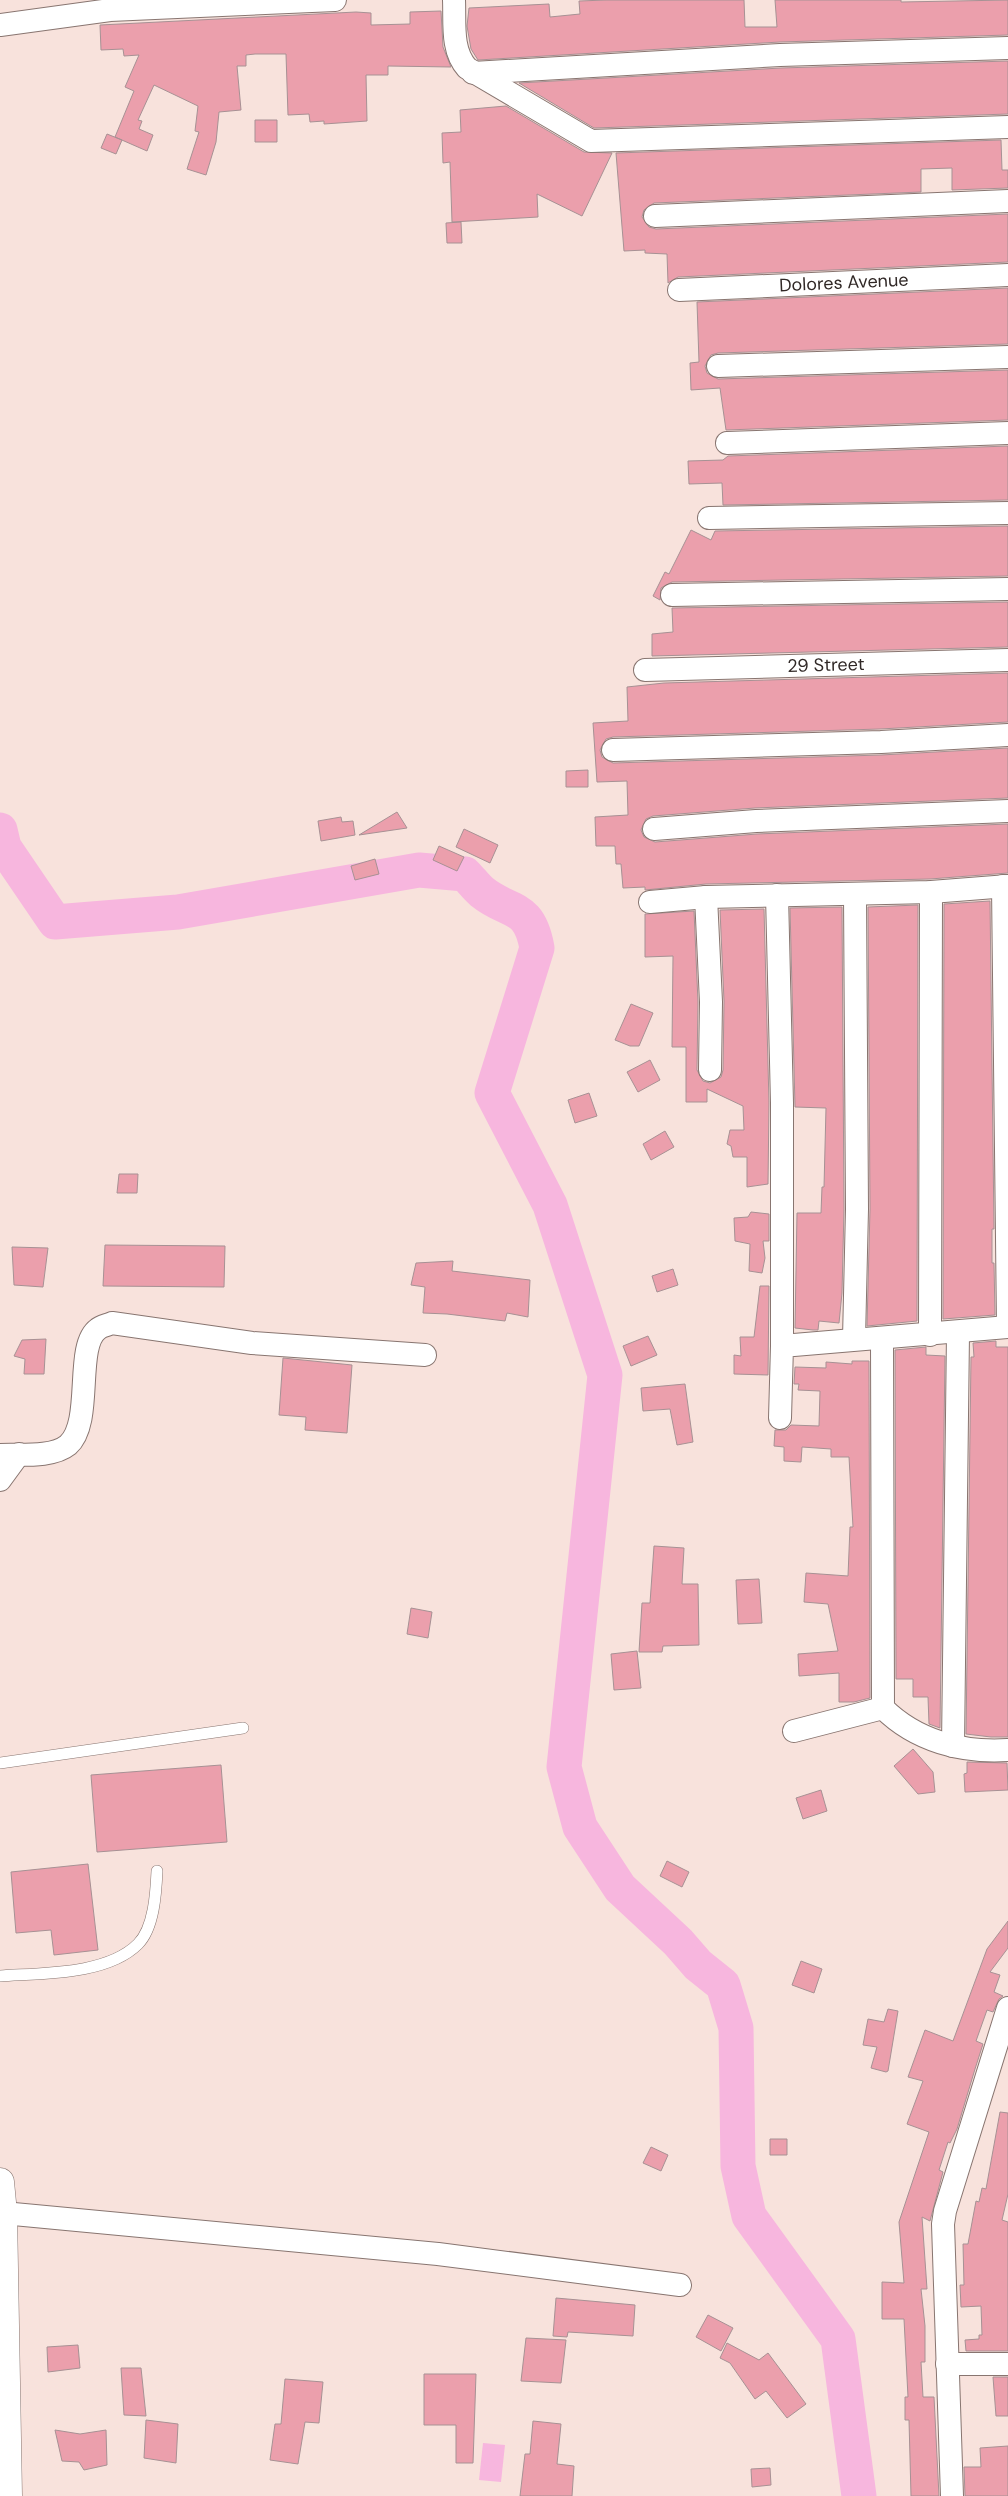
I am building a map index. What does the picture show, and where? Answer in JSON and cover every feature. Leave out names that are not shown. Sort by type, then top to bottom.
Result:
[{"type":"street","points":[[10,24],[110,10],[335,0]]},
{"type":"street","points":[[454,0],[455,45],[464,64],[473,72],[591,141],[1008,127]]},
{"type":"street","points":[[473,72],[780,54],[1008,48]]},
{"type":"street","points":[[655,216],[1008,201]]},
{"type":"street","name":"Dolores Avenue","points":[[679,290],[1008,275]]},
{"type":"street","points":[[718,366],[1008,357]]},
{"type":"street","points":[[727,443],[1008,433]]},
{"type":"street","points":[[709,518],[1008,513]]},
{"type":"street","points":[[672,595],[1008,589]]},
{"type":"street","name":"29 Street","points":[[645,670],[1008,660]]},
{"type":"street","points":[[613,750],[871,742],[1008,735]]},
{"type":"street","points":[[654,829],[756,821],[1008,811]]},
{"type":"street","points":[[650,902],[706,897],[931,892],[1006,886],[1008,1326],[958,1333],[882,1339],[854,1339],[782,1346]]},
{"type":"street","points":[[930,1335],[931,892]]},
{"type":"street","points":[[854,1339],[857,1209],[855,894]]},
{"type":"street","points":[[777,895],[782,1103],[782,1346],[780,1418]]},
{"type":"street","points":[[706,897],[711,1002],[710,1070]]},
{"type":"street","points":[[0,1480],[10,1454],[47,1453],[67,1446],[77,1432],[87,1345],[97,1329],[112,1323],[252,1343],[425,1356]]},
{"type":"street","points":[[952,1746],[958,1333]]},
{"type":"street","points":[[882,1339],[883,1708]]},
{"type":"street","points":[[883,1708],[912,1732],[952,1746],[994,1751],[1008,1750]]},
{"type":"street","points":[[794,1731],[883,1708]]},
{"type":"street","points":[[952,2496],[942,2238],[945,2211],[1008,2008]]},
{"type":"street","points":[[0,2182],[3,2213],[8,2496]]},
{"type":"street","points":[[3,2213],[438,2254],[680,2285]]},
{"type":"street","points":[[947,2364],[1008,2364]]},
{"type":"lane","points":[[0,1763],[243,1728]]},
{"type":"lane","points":[[0,1976],[82,1968],[111,1963],[139,1944],[152,1918],[157,1872]]},
{"type":"shaded area","points":[[483,2443],[505,2445],[501,2482],[479,2480]]},
{"type":"building","points":[[744,0],[745,27],[777,27],[775,0],[901,0],[901,2],[1008,0],[1008,35],[780,42],[478,60],[471,49],[467,26],[469,8],[549,4],[550,17],[580,14],[579,1]]},
{"type":"building","points":[[441,11],[443,47],[451,67],[388,66],[388,75],[366,75],[367,121],[324,124],[324,121],[310,122],[309,114],[288,115],[286,54],[255,54],[246,55],[246,66],[237,66],[241,110],[219,112],[216,142],[206,175],[187,169],[199,132],[195,131],[198,106],[154,85],[138,120],[142,121],[139,129],[153,135],[147,151],[115,137],[134,91],[125,87],[139,55],[124,56],[123,49],[101,50],[100,25],[356,12],[371,13],[371,25],[410,24],[410,12]]},
{"type":"building","points":[[1008,61],[1008,114],[594,128],[519,83],[781,68]]},
{"type":"building","points":[[506,106],[584,152],[612,153],[582,216],[537,194],[538,217],[452,222],[450,162],[443,163],[442,133],[461,132],[460,110]]},
{"type":"building","points":[[255,120],[277,120],[277,142],[255,142]]},
{"type":"building","points":[[107,134],[122,140],[116,154],[101,148]]},
{"type":"building","points":[[1001,140],[1002,170],[1008,170],[1008,188],[952,190],[952,168],[921,169],[921,192],[654,203],[644,210],[642,217],[649,227],[656,229],[1008,214],[1008,262],[678,277],[668,283],[667,254],[645,253],[645,250],[624,251],[616,153]]},
{"type":"building","points":[[461,222],[462,243],[447,243],[446,223]]},
{"type":"building","points":[[1008,288],[1008,344],[718,353],[711,355],[705,366],[707,373],[718,379],[1008,370],[1008,420],[726,430],[720,388],[691,390],[690,363],[699,362],[697,302]]},
{"type":"building","points":[[1008,446],[1008,500],[723,505],[722,483],[689,484],[688,461],[723,460],[728,456]]},
{"type":"building","points":[[1008,526],[1008,576],[672,582],[661,588],[660,600],[653,596],[665,572],[669,574],[691,530],[711,540],[715,531]]},
{"type":"building","points":[[1008,602],[1008,647],[652,656],[652,634],[673,632],[672,608]]},
{"type":"building","points":[[1008,673],[1008,722],[880,729],[613,737],[606,739],[600,750],[602,757],[613,763],[881,755],[1008,748],[1008,798],[755,808],[653,816],[646,819],[641,830],[644,837],[655,842],[757,834],[1008,824],[1008,873],[930,879],[706,884],[645,890],[645,887],[623,888],[621,864],[616,864],[615,846],[596,846],[595,817],[628,815],[627,781],[597,782],[593,723],[628,721],[627,687],[664,683]]},
{"type":"building","points":[[588,770],[588,787],[566,787],[566,771]]},
{"type":"building","points":[[397,812],[407,828],[359,835]]},
{"type":"building","points":[[341,817],[342,822],[353,821],[355,835],[321,841],[318,821]]},
{"type":"building","points":[[464,829],[498,845],[490,863],[456,847]]},
{"type":"building","points":[[439,846],[464,857],[457,871],[433,860]]},
{"type":"building","points":[[375,859],[379,874],[355,880],[351,866]]},
{"type":"building","points":[[990,901],[994,1229],[992,1229],[992,1263],[994,1263],[995,1315],[943,1319],[944,904]]},
{"type":"building","points":[[918,905],[917,1321],[867,1326],[870,1209],[868,907]]},
{"type":"building","points":[[842,907],[844,1209],[842,1293],[839,1323],[819,1321],[818,1330],[813,1330],[795,1328],[797,1213],[821,1213],[822,1187],[824,1187],[826,1108],[795,1107],[790,908]]},
{"type":"building","points":[[764,909],[769,1103],[768,1184],[747,1187],[747,1157],[733,1157],[731,1146],[727,1144],[730,1130],[744,1130],[743,1106],[707,1089],[707,1102],[686,1102],[686,1047],[672,1047],[673,956],[645,957],[645,914],[694,911],[698,1002],[697,1070],[703,1081],[710,1083],[721,1077],[723,1070],[724,1001],[720,910]]},
{"type":"building","points":[[631,1004],[653,1013],[639,1046],[630,1046],[615,1040]]},
{"type":"building","points":[[650,1060],[660,1080],[638,1092],[627,1072]]},
{"type":"building","points":[[589,1093],[597,1116],[575,1123],[568,1100]]},
{"type":"building","points":[[665,1131],[674,1147],[651,1160],[643,1144]]},
{"type":"building","points":[[119,1174],[138,1174],[137,1193],[117,1193]]},
{"type":"building","points":[[751,1212],[769,1214],[769,1241],[763,1241],[765,1258],[762,1273],[749,1271],[750,1244],[735,1241],[734,1218],[748,1217]]},
{"type":"building","points":[[105,1245],[225,1246],[224,1287],[103,1286]]},
{"type":"building","points":[[12,1247],[48,1248],[43,1287],[14,1285]]},
{"type":"building","points":[[453,1261],[452,1271],[530,1280],[528,1317],[507,1313],[505,1321],[423,1313],[425,1287],[411,1285],[416,1263]]},
{"type":"building","points":[[673,1269],[678,1285],[657,1292],[652,1276]]},
{"type":"building","points":[[760,1286],[769,1286],[768,1375],[734,1374],[734,1355],[741,1356],[740,1337],[754,1337]]},
{"type":"building","points":[[648,1336],[657,1355],[631,1366],[623,1346]]},
{"type":"building","points":[[46,1339],[44,1374],[24,1374],[25,1359],[14,1356],[22,1340]]},
{"type":"building","points":[[996,1341],[996,1347],[1008,1347],[1008,1737],[966,1734],[971,1357],[974,1357],[973,1343]]},
{"type":"building","points":[[926,1347],[926,1355],[945,1356],[940,1728],[929,1724],[928,1697],[913,1697],[913,1679],[896,1679],[895,1350]]},
{"type":"building","points":[[283,1358],[352,1365],[347,1433],[305,1430],[306,1417],[279,1415]]},
{"type":"building","points":[[852,1361],[869,1361],[870,1698],[854,1702],[839,1702],[839,1673],[799,1676],[798,1654],[838,1651],[828,1604],[804,1602],[806,1573],[848,1576],[850,1527],[853,1527],[849,1457],[831,1457],[831,1449],[802,1447],[801,1462],[784,1461],[784,1447],[774,1446],[775,1430],[786,1430],[791,1425],[819,1426],[820,1391],[798,1390],[799,1384],[794,1384],[795,1367],[826,1368],[826,1362],[852,1364]]},
{"type":"building","points":[[685,1384],[693,1442],[677,1445],[670,1409],[643,1411],[641,1388]]},
{"type":"building","points":[[654,1546],[684,1548],[682,1584],[698,1584],[699,1645],[663,1646],[662,1652],[639,1652],[642,1603],[650,1603]]},
{"type":"building","points":[[759,1579],[762,1623],[738,1624],[736,1580]]},
{"type":"building","points":[[411,1608],[432,1612],[428,1638],[407,1634]]},
{"type":"building","points":[[637,1651],[641,1688],[614,1690],[611,1654]]},
{"type":"building","points":[[913,1749],[933,1772],[935,1792],[918,1794],[894,1766]]},
{"type":"building","points":[[967,1762],[1007,1763],[1008,1790],[965,1792],[964,1774],[967,1773]]},
{"type":"building","points":[[221,1765],[227,1842],[97,1852],[91,1775]]},
{"type":"building","points":[[821,1790],[827,1811],[803,1819],[796,1798]]},
{"type":"building","points":[[667,1861],[689,1872],[682,1887],[660,1876]]},
{"type":"building","points":[[88,1864],[98,1950],[54,1955],[51,1930],[16,1933],[11,1872]]},
{"type":"building","points":[[1008,1921],[1008,1948],[990,1972],[1000,1975],[994,1992],[1003,1996],[999,1999],[993,2012],[987,2010],[976,2041],[983,2044],[957,2129],[950,2143],[948,2142],[939,2170],[943,2172],[930,2221],[922,2217],[927,2289],[921,2289],[925,2326],[925,2362],[921,2362],[923,2397],[934,2397],[939,2496],[911,2496],[909,2420],[905,2420],[905,2397],[908,2397],[904,2319],[882,2319],[882,2282],[904,2283],[899,2222],[929,2132],[907,2124],[923,2081],[908,2077],[925,2030],[953,2041],[987,1949]]},
{"type":"building","points":[[801,1961],[822,1969],[814,1993],[792,1985]]},
{"type":"building","points":[[888,2009],[898,2011],[888,2071],[886,2072],[871,2068],[877,2047],[863,2045],[868,2019],[884,2022]]},
{"type":"building","points":[[1000,2112],[1008,2113],[1008,2194],[1002,2220],[1008,2222],[1008,2351],[966,2351],[965,2340],[979,2339],[979,2335],[982,2335],[981,2306],[961,2307],[960,2285],[964,2285],[963,2244],[968,2244],[976,2201],[979,2202],[982,2188],[986,2189]]},
{"type":"building","points":[[770,2139],[787,2139],[787,2155],[770,2155]]},
{"type":"building","points":[[651,2147],[668,2155],[661,2171],[643,2163]]},
{"type":"building","points":[[556,2298],[635,2305],[633,2336],[568,2332],[567,2337],[553,2336]]},
{"type":"building","points":[[708,2315],[733,2328],[721,2351],[696,2337]]},
{"type":"building","points":[[526,2338],[566,2340],[561,2383],[521,2381]]},
{"type":"building","points":[[727,2343],[759,2360],[768,2353],[806,2404],[787,2418],[766,2391],[755,2399],[730,2363],[720,2358]]},
{"type":"building","points":[[78,2345],[80,2368],[48,2372],[47,2347]]},
{"type":"building","points":[[121,2368],[141,2368],[146,2416],[124,2415]]},
{"type":"building","points":[[424,2374],[476,2374],[473,2463],[456,2463],[456,2425],[424,2425]]},
{"type":"building","points":[[993,2377],[1008,2377],[1008,2416],[996,2416]]},
{"type":"building","points":[[285,2379],[323,2382],[319,2423],[305,2422],[298,2464],[270,2460],[275,2424],[281,2424]]},
{"type":"building","points":[[146,2420],[178,2424],[176,2463],[144,2458]]},
{"type":"building","points":[[533,2421],[561,2424],[557,2464],[574,2466],[572,2496],[520,2496],[525,2454],[530,2454]]},
{"type":"building","points":[[55,2430],[80,2434],[106,2430],[107,2465],[84,2470],[79,2462],[62,2461]]},
{"type":"building","points":[[1008,2446],[1008,2496],[965,2496],[964,2467],[981,2467],[980,2448]]},
{"type":"building","points":[[770,2468],[771,2485],[752,2487],[751,2469]]},
{"type":"waterway","points":[[0,830],[4,847],[55,922],[178,912],[419,870],[465,874],[482,892],[517,911],[529,923],[537,948],[492,1093],[550,1205],[605,1375],[564,1767],[580,1827],[620,1888],[678,1942],[698,1965],[723,1985],[736,2028],[738,2166],[749,2216],[838,2339],[859,2496]]}]
